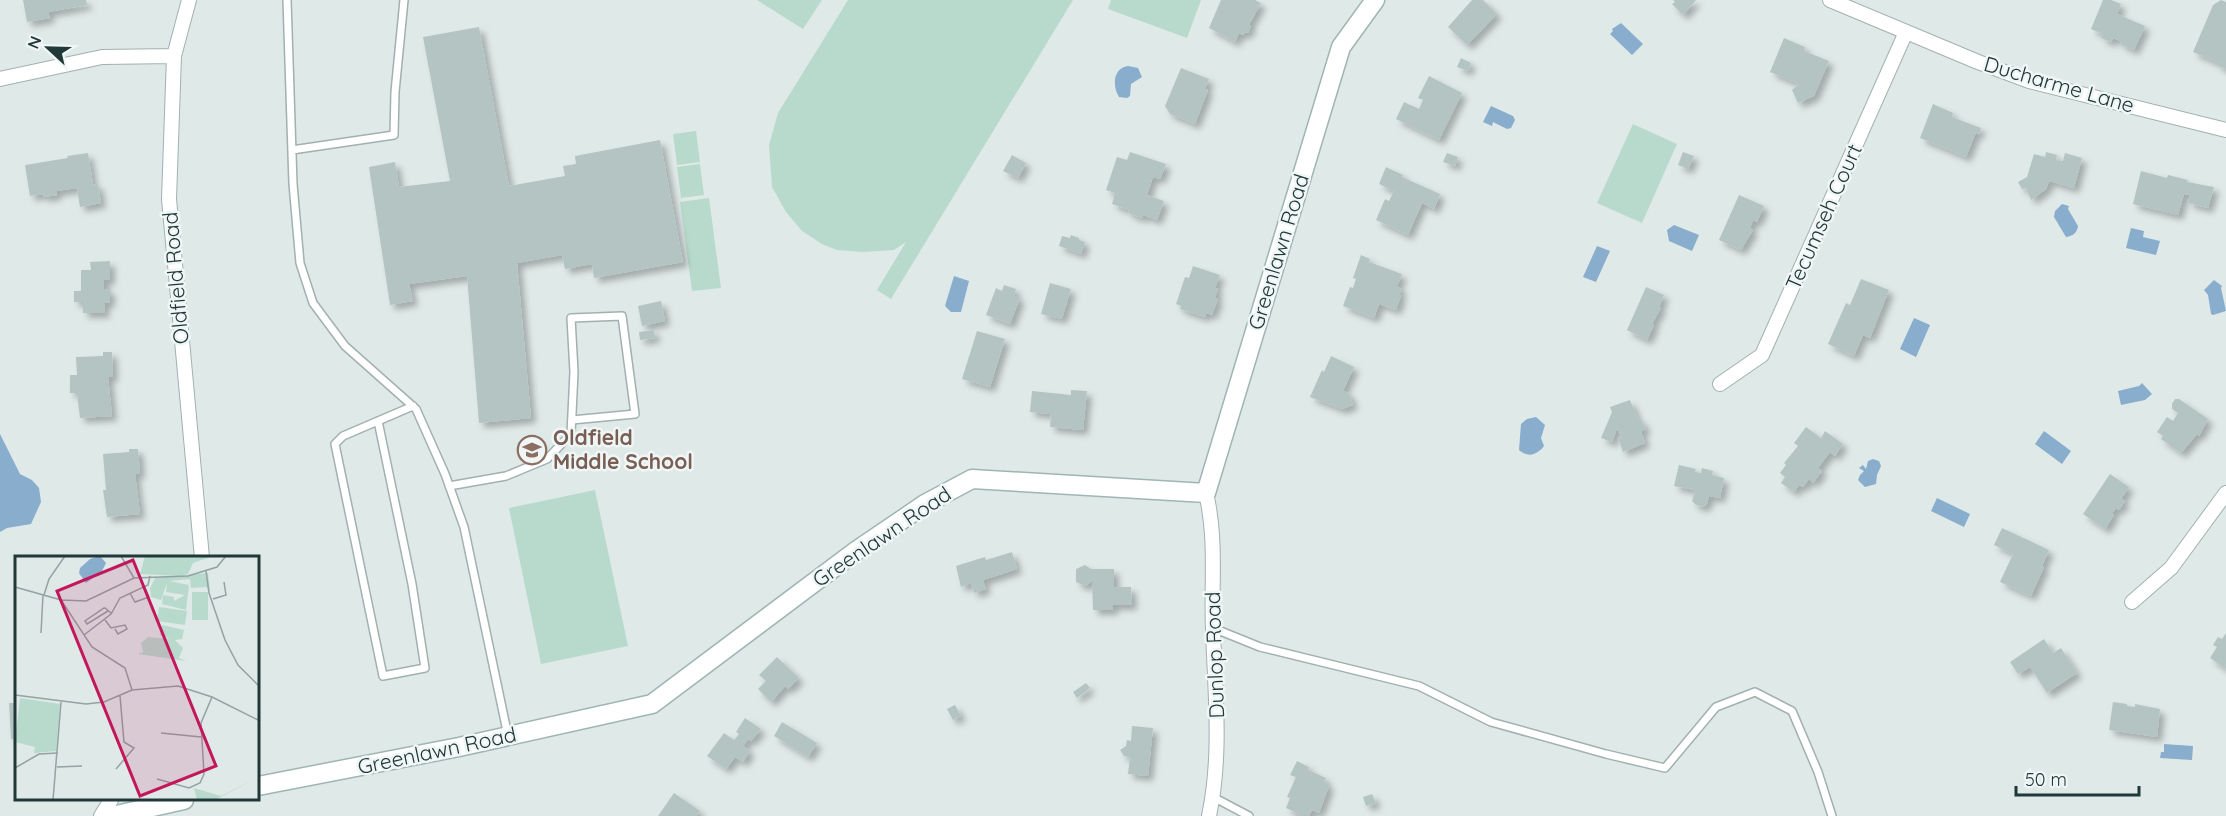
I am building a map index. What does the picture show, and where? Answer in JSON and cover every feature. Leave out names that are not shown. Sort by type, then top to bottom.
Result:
[{"type":"main road","name":"Greenlawn Road","points":[[260,786],[345,770],[652,704],[856,551],[925,504],[972,479],[1206,493],[1341,47],[1375,0]]},
{"type":"main road","points":[[112,816],[179,801]]},
{"type":"street","name":"Oldfield Road","points":[[189,0],[174,56],[169,199],[202,556]]},
{"type":"street","name":"Ducharme Lane","points":[[1830,0],[2029,81],[2226,130]]},
{"type":"street","name":"Tecumseh Court","points":[[1720,384],[1762,355],[1906,32]]},
{"type":"street","points":[[0,79],[102,57],[174,56]]},
{"type":"street","name":"Dunlop Road","points":[[1206,493],[1214,541],[1213,628],[1218,730],[1213,797],[1209,816]]},
{"type":"street","points":[[2132,602],[2171,568],[2226,493]]},
{"type":"street","points":[[101,816],[110,801]]},
{"type":"lane","points":[[287,0],[292,150],[300,263],[313,303],[345,346],[416,409],[464,527],[508,736]]},
{"type":"lane","points":[[292,150],[394,135],[395,92],[404,0]]},
{"type":"lane","points":[[449,486],[506,476],[547,459],[571,434],[574,372],[571,318],[621,316],[635,414],[572,420]]},
{"type":"lane","points":[[378,422],[412,584],[425,668],[383,676],[335,444],[343,436],[413,406]]},
{"type":"lane","points":[[1213,628],[1260,647],[1419,686],[1491,722],[1665,768],[1716,707],[1755,693],[1792,711],[1818,772],[1832,816]]},
{"type":"lane","points":[[1213,797],[1249,816]]},
{"type":"green space","points":[[757,0],[822,0],[803,29]]},
{"type":"green space","points":[[848,0],[1073,0],[891,299],[877,290],[906,242],[894,250],[863,252],[837,250],[822,244],[802,231],[786,212],[772,187],[769,145],[778,113]]},
{"type":"green space","points":[[1111,0],[1201,0],[1187,38],[1108,9]]},
{"type":"green space","points":[[1633,124],[1677,144],[1642,223],[1597,203]]},
{"type":"green space","points":[[696,131],[700,162],[677,165],[673,134]]},
{"type":"green space","points":[[700,164],[704,195],[681,198],[677,167]]},
{"type":"green space","points":[[709,198],[721,288],[692,291],[680,202]]},
{"type":"green space","points":[[595,490],[628,646],[541,664],[509,508]]},
{"type":"water","points":[[1621,23],[1643,44],[1632,55],[1610,34],[1612,29]]},
{"type":"water","points":[[1128,66],[1138,68],[1142,77],[1131,84],[1130,96],[1119,97],[1115,88],[1115,78],[1119,70]]},
{"type":"water","points":[[1491,106],[1513,116],[1515,120],[1511,128],[1507,129],[1493,122],[1492,126],[1483,122]]},
{"type":"water","points":[[2062,204],[2069,206],[2068,209],[2078,226],[2074,234],[2066,237],[2054,217],[2055,211]]},
{"type":"water","points":[[1674,225],[1699,235],[1692,251],[1669,241],[1667,230]]},
{"type":"water","points":[[2131,228],[2144,231],[2143,237],[2160,241],[2156,255],[2126,248]]},
{"type":"water","points":[[1597,246],[1610,251],[1596,282],[1583,277]]},
{"type":"water","points":[[954,276],[969,281],[961,312],[951,312],[945,306]]},
{"type":"water","points":[[2214,280],[2222,286],[2226,311],[2213,315],[2208,295],[2204,290]]},
{"type":"water","points":[[1914,318],[1930,325],[1916,357],[1900,349]]},
{"type":"water","points":[[2142,383],[2152,394],[2145,400],[2121,405],[2118,391],[2139,386]]},
{"type":"water","points":[[1536,417],[1545,425],[1541,438],[1544,446],[1538,452],[1529,455],[1519,450],[1521,424],[1527,419]]},
{"type":"water","points":[[2044,431],[2071,451],[2062,464],[2035,444]]},
{"type":"water","points":[[0,434],[20,474],[32,480],[39,488],[41,502],[31,524],[7,528],[0,532]]},
{"type":"water","points":[[1873,459],[1879,461],[1881,466],[1876,484],[1865,487],[1858,480],[1864,471],[1859,468],[1863,465],[1866,469],[1868,461]]},
{"type":"water","points":[[1937,498],[1970,514],[1964,527],[1931,511]]},
{"type":"water","points":[[2164,744],[2193,746],[2192,760],[2160,758],[2161,752],[2164,752]]},
{"type":"building","points":[[23,0],[86,0],[87,5],[48,12],[50,18],[27,22]]},
{"type":"building","points":[[1221,0],[1255,0],[1261,3],[1249,25],[1251,26],[1248,33],[1245,32],[1243,35],[1239,33],[1235,42],[1209,28]]},
{"type":"building","points":[[1472,0],[1483,0],[1497,14],[1467,45],[1448,27]]},
{"type":"building","points":[[1673,0],[1696,0],[1683,15],[1672,4],[1675,2]]},
{"type":"building","points":[[2103,0],[2121,4],[2117,14],[2145,26],[2134,50],[2113,38],[2111,42],[2101,38],[2103,34],[2091,29]]},
{"type":"building","points":[[2221,0],[2226,2],[2226,69],[2218,66],[2219,63],[2193,52],[2213,5]]},
{"type":"building","points":[[479,27],[509,186],[565,176],[563,166],[576,164],[575,156],[660,140],[683,262],[594,278],[592,264],[565,269],[562,255],[517,263],[531,418],[479,423],[467,276],[409,284],[413,301],[390,305],[369,167],[395,162],[399,187],[450,181],[423,37]]},
{"type":"building","points":[[1784,38],[1805,47],[1804,51],[1829,61],[1814,96],[1798,103],[1792,90],[1799,84],[1770,72]]},
{"type":"building","points":[[1461,58],[1471,63],[1468,71],[1457,67]]},
{"type":"building","points":[[1181,68],[1209,79],[1205,89],[1208,90],[1195,124],[1170,114],[1165,106]]},
{"type":"building","points":[[1429,76],[1462,93],[1439,140],[1396,119],[1404,102],[1419,109],[1423,100],[1418,98]]},
{"type":"building","points":[[1933,104],[1953,113],[1952,117],[1981,128],[1979,134],[1976,132],[1966,157],[1920,138]]},
{"type":"building","points":[[1130,152],[1166,164],[1160,179],[1153,177],[1147,195],[1164,201],[1157,220],[1143,215],[1142,218],[1112,204],[1115,193],[1106,190],[1117,157],[1127,160]]},
{"type":"building","points":[[1683,152],[1694,156],[1688,169],[1678,165]]},
{"type":"building","points":[[2046,152],[2057,155],[2056,160],[2063,161],[2065,153],[2082,158],[2074,188],[2049,181],[2046,189],[2031,200],[2026,188],[2022,189],[2018,182],[2027,177],[2034,154],[2045,157]]},
{"type":"building","points":[[88,153],[93,185],[98,184],[101,203],[80,207],[77,188],[56,191],[57,195],[30,196],[25,165]]},
{"type":"building","points":[[1447,153],[1458,157],[1455,166],[1443,162]]},
{"type":"building","points":[[1012,155],[1026,163],[1018,178],[1003,171]]},
{"type":"building","points":[[1386,167],[1440,194],[1434,209],[1422,203],[1408,235],[1376,220],[1385,199],[1389,201],[1394,191],[1379,184]]},
{"type":"building","points":[[2141,171],[2167,178],[2168,175],[2188,180],[2187,182],[2214,187],[2208,208],[2188,203],[2190,195],[2184,194],[2178,215],[2133,204]]},
{"type":"building","points":[[1739,195],[1764,206],[1757,222],[1753,220],[1750,228],[1753,230],[1741,250],[1719,240]]},
{"type":"building","points":[[1071,235],[1085,242],[1081,254],[1059,246],[1062,236],[1070,238]]},
{"type":"building","points":[[1361,255],[1370,259],[1369,262],[1402,274],[1397,287],[1402,289],[1396,310],[1379,304],[1374,318],[1343,306],[1350,287],[1353,288],[1356,279],[1353,278]]},
{"type":"building","points":[[110,261],[110,280],[104,280],[104,289],[110,289],[110,302],[104,303],[105,313],[83,313],[83,302],[74,302],[74,291],[81,291],[81,270],[91,270],[90,262]]},
{"type":"building","points":[[1193,266],[1220,275],[1215,288],[1218,289],[1215,298],[1218,299],[1212,315],[1206,313],[1205,317],[1180,309],[1181,306],[1176,304],[1185,277],[1189,278]]},
{"type":"building","points":[[1861,279],[1889,290],[1870,338],[1863,335],[1854,356],[1828,344],[1846,303],[1850,305]]},
{"type":"building","points":[[1050,283],[1071,289],[1062,319],[1041,314]]},
{"type":"building","points":[[1004,285],[1016,289],[1014,296],[1020,298],[1010,324],[986,315],[996,288],[1002,291]]},
{"type":"building","points":[[1646,287],[1664,295],[1647,340],[1627,330]]},
{"type":"building","points":[[661,301],[665,321],[642,326],[638,306]]},
{"type":"building","points":[[654,330],[655,338],[640,340],[639,332]]},
{"type":"building","points":[[977,331],[1005,339],[990,387],[962,379]]},
{"type":"building","points":[[103,352],[112,352],[113,377],[108,377],[112,416],[80,418],[77,393],[70,393],[70,375],[77,375],[76,357],[103,356]]},
{"type":"building","points":[[1331,356],[1354,367],[1343,391],[1349,393],[1353,405],[1342,409],[1310,397]]},
{"type":"building","points":[[1071,390],[1087,391],[1083,430],[1050,427],[1051,414],[1030,412],[1032,391],[1071,395]]},
{"type":"building","points":[[2175,399],[2179,399],[2208,419],[2199,436],[2197,434],[2181,453],[2161,439],[2163,436],[2157,432],[2167,417],[2173,421],[2178,413],[2172,409]]},
{"type":"building","points":[[1630,400],[1638,420],[1641,419],[1646,429],[1641,431],[1645,443],[1623,452],[1617,428],[1612,442],[1601,438],[1612,412],[1610,407]]},
{"type":"building","points":[[1806,427],[1821,438],[1825,431],[1843,444],[1835,456],[1830,452],[1818,468],[1822,471],[1813,483],[1809,479],[1803,487],[1799,485],[1794,492],[1781,483],[1785,477],[1780,473],[1786,465],[1784,463],[1798,446],[1794,443]]},
{"type":"building","points":[[129,449],[138,449],[140,473],[135,474],[140,514],[107,517],[103,490],[106,490],[103,454],[129,452]]},
{"type":"building","points":[[1679,465],[1696,469],[1695,472],[1701,473],[1702,468],[1713,471],[1712,475],[1724,478],[1720,498],[1709,496],[1707,504],[1703,507],[1696,505],[1692,501],[1695,490],[1674,486]]},
{"type":"building","points":[[2110,474],[2129,487],[2121,499],[2125,501],[2119,510],[2116,508],[2112,513],[2114,515],[2105,529],[2083,514]]},
{"type":"building","points":[[2002,528],[2049,550],[2031,596],[2000,582],[2013,554],[1994,545]]},
{"type":"building","points":[[1012,552],[1017,569],[983,580],[986,589],[974,593],[971,583],[961,587],[956,566]]},
{"type":"building","points":[[1085,565],[1091,569],[1114,569],[1114,587],[1131,587],[1132,605],[1113,605],[1113,610],[1093,610],[1092,581],[1085,586],[1076,582],[1076,569]]},
{"type":"building","points":[[2226,633],[2226,669],[2210,658],[2217,647],[2213,645],[2218,637],[2222,639]]},
{"type":"building","points":[[2044,639],[2053,653],[2061,648],[2077,673],[2047,693],[2030,667],[2018,674],[2010,662]]},
{"type":"building","points":[[777,657],[799,678],[788,689],[785,686],[771,702],[758,689],[766,681],[759,675]]},
{"type":"building","points":[[1086,683],[1090,688],[1077,698],[1073,692]]},
{"type":"building","points":[[2113,702],[2127,704],[2127,706],[2135,707],[2135,704],[2160,709],[2157,737],[2109,730]]},
{"type":"building","points":[[9,703],[15,703],[15,739],[11,739]]},
{"type":"building","points":[[955,705],[961,716],[953,720],[947,709]]},
{"type":"building","points":[[745,718],[761,729],[751,741],[748,739],[743,746],[750,751],[743,762],[735,757],[726,769],[707,756],[724,733],[734,740]]},
{"type":"building","points":[[782,722],[817,743],[808,757],[774,736]]},
{"type":"building","points":[[1132,726],[1153,728],[1148,776],[1128,774],[1130,757],[1124,756],[1120,750],[1126,746],[1127,740],[1131,741]]},
{"type":"building","points":[[1297,761],[1309,767],[1308,770],[1326,778],[1324,781],[1329,786],[1319,813],[1312,810],[1309,816],[1303,816],[1286,808],[1290,798],[1287,797],[1296,777],[1290,775]]},
{"type":"building","points":[[674,793],[700,811],[696,816],[658,816]]},
{"type":"building","points":[[1372,794],[1376,803],[1366,806],[1363,797]]},
{"type":"place","name":"Oldfield Middle School","points":[[532,450]]}]
